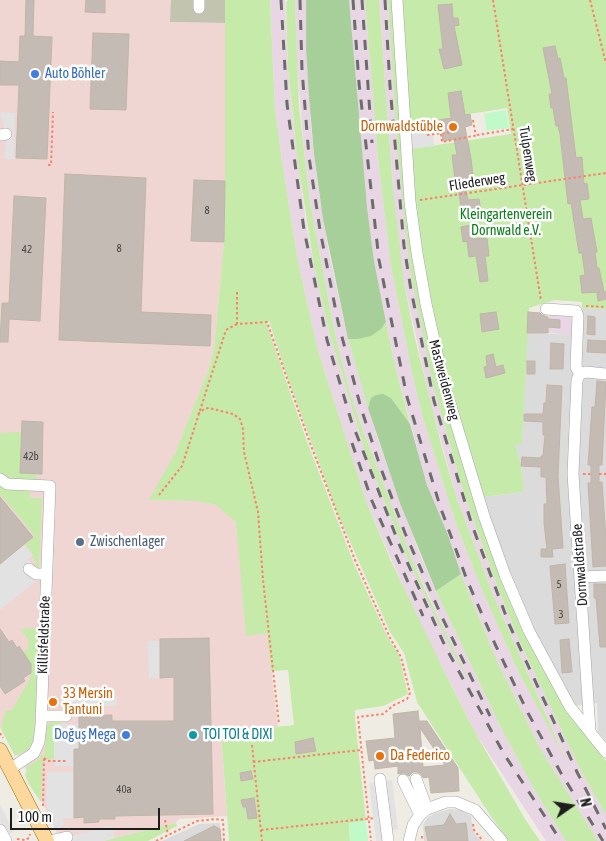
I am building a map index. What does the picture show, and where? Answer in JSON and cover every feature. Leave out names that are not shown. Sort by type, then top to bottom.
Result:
[{"type":"main road","points":[[0,750],[49,841]]},
{"type":"street","name":"Mastweidenweg","points":[[397,0],[410,202],[430,327],[443,380],[484,516],[505,575],[529,631],[570,707],[590,731]]},
{"type":"street","points":[[546,309],[573,310],[576,311],[578,316]]},
{"type":"street","name":"Dornwaldstraße","points":[[578,316],[576,367],[580,374],[577,380],[573,474],[590,731]]},
{"type":"street","points":[[580,374],[586,372],[606,374]]},
{"type":"street","name":"Killisfeldstraße","points":[[0,479],[7,484],[50,486],[41,716],[37,748]]},
{"type":"street","points":[[29,569],[36,574],[46,574]]},
{"type":"street","points":[[581,577],[606,576]]},
{"type":"street","points":[[41,716],[66,716]]},
{"type":"street","points":[[590,731],[606,752]]},
{"type":"street","points":[[10,769],[31,756],[37,748]]},
{"type":"street","points":[[380,779],[388,841]]},
{"type":"street","points":[[416,779],[423,812]]},
{"type":"street","points":[[404,780],[423,812]]},
{"type":"street","points":[[409,841],[413,825],[423,812],[446,802],[456,802],[475,810],[502,841]]},
{"type":"street","points":[[0,830],[10,839]]},
{"type":"street","points":[[49,841],[67,837]]},
{"type":"path","name":"Tulpenweg","points":[[494,0],[542,304],[546,309]]},
{"type":"path","points":[[590,0],[606,62]]},
{"type":"path","points":[[48,165],[51,165],[53,112]]},
{"type":"path","points":[[473,120],[475,131],[478,135]]},
{"type":"path","points":[[440,134],[442,142],[514,129]]},
{"type":"path","points":[[428,135],[452,132]]},
{"type":"path","name":"Fliederweg","points":[[410,202],[606,173]]},
{"type":"path","points":[[237,292],[237,324]]},
{"type":"path","points":[[578,316],[579,306],[606,307]]},
{"type":"path","points":[[159,495],[182,466],[226,330],[237,324],[264,320],[268,322],[310,443],[355,560],[390,638],[401,657],[410,693],[407,699],[394,705],[382,714],[358,717],[371,841]]},
{"type":"path","points":[[198,414],[204,409],[209,408],[233,414],[240,419],[243,429],[244,452],[258,512],[263,580],[279,724]]},
{"type":"path","points":[[599,474],[606,474]]},
{"type":"path","points":[[252,745],[262,841]]},
{"type":"path","points":[[37,748],[44,751],[43,808]]},
{"type":"path","points":[[254,762],[362,750]]},
{"type":"path","points":[[44,758],[48,761],[66,761]]},
{"type":"path","points":[[156,841],[197,821],[215,819],[223,820],[224,841]]},
{"type":"path","points":[[261,830],[369,819]]},
{"type":"path","points":[[165,820],[168,835]]},
{"type":"path","points":[[473,822],[474,830],[483,841]]},
{"type":"path","points":[[10,839],[25,840],[30,837],[30,834]]},
{"type":"path","points":[[422,834],[422,841]]},
{"type":"shaded area","points":[[0,0],[171,0],[171,22],[226,23],[224,242],[214,348],[209,368],[175,453],[150,500],[196,501],[248,511],[246,635],[267,633],[278,727],[221,733],[227,816],[179,819],[176,823],[103,841],[61,841],[26,769],[0,727]]},
{"type":"shaded area","points":[[171,0],[225,0],[226,23],[170,22]]},
{"type":"shaded area","points":[[270,0],[285,0],[292,113],[306,224],[330,335],[364,448],[408,560],[462,668],[411,557],[384,488],[349,389],[335,334],[310,202],[297,60],[295,0],[306,0],[306,49],[311,126],[317,180],[329,253],[348,339],[379,443],[419,552],[436,591],[502,730],[535,791],[566,841],[546,841],[476,734],[413,609],[366,501],[318,351],[297,257],[275,109]]},
{"type":"shaded area","points":[[349,0],[365,0],[378,159],[391,266],[422,415],[456,524],[482,590],[517,669],[566,759],[493,595],[456,496],[430,400],[404,282],[396,225],[379,0],[388,0],[396,131],[433,385],[464,493],[499,591],[520,642],[582,773],[606,815],[606,841],[598,841],[541,750],[497,661],[427,485],[395,365],[374,261],[360,138]]},
{"type":"shaded area","points":[[0,112],[15,113],[14,159],[5,159],[6,134]]},
{"type":"shaded area","points":[[426,123],[428,135],[433,134],[434,146],[410,149],[408,124]]},
{"type":"shaded area","points":[[582,308],[606,309],[606,741],[598,732],[597,703],[573,706],[522,606],[481,497],[524,492],[521,466],[515,444],[522,444],[527,333],[580,335]]},
{"type":"shaded area","points":[[549,313],[570,314],[573,317],[572,335],[548,333]]},
{"type":"shaded area","points":[[24,544],[33,555],[28,559],[36,569],[36,581],[0,610],[0,564]]},
{"type":"shaded area","points":[[148,641],[160,641],[160,678],[149,678]]},
{"type":"shaded area","points":[[66,698],[117,698],[117,706],[66,706]]},
{"type":"shaded area","points":[[54,724],[79,724],[79,749],[74,749],[74,766],[54,766]]},
{"type":"shaded area","points":[[47,772],[74,772],[74,818],[63,818],[64,825],[56,830],[49,815],[46,801]]},
{"type":"shaded area","points":[[392,780],[398,829],[390,830],[386,841],[376,841],[369,783]]},
{"type":"shaded area","points":[[0,804],[14,832],[7,835],[0,821]]},
{"type":"shaded area","points":[[450,809],[460,810],[471,816],[473,831],[481,841],[424,841],[423,825],[428,817]]},
{"type":"shaded area","points":[[220,823],[222,841],[162,841],[199,824]]},
{"type":"shaded area","points":[[112,826],[115,838],[103,841],[68,841],[67,837]]},
{"type":"green space","points":[[225,0],[270,0],[275,109],[297,257],[318,351],[366,501],[391,561],[476,734],[525,819],[540,841],[509,841],[417,702],[404,653],[390,632],[337,512],[269,321],[267,325],[306,439],[354,564],[388,638],[399,655],[408,694],[383,706],[355,710],[366,821],[349,823],[350,841],[229,841],[221,733],[294,725],[288,670],[271,671],[267,633],[246,636],[236,522],[216,505],[196,501],[149,500],[175,453],[209,368],[214,348],[224,242]]},
{"type":"green space","points":[[288,0],[295,0],[299,107],[310,202],[335,334],[349,389],[411,557],[470,683],[453,653],[408,560],[364,448],[330,335],[314,265],[298,163],[288,69],[286,2]]},
{"type":"green space","points":[[306,0],[349,0],[367,207],[374,261],[386,322],[381,329],[371,336],[357,339],[348,339],[323,219],[314,154],[309,97],[306,49]]},
{"type":"green space","points":[[365,0],[379,0],[393,188],[404,282],[414,334],[442,448],[456,496],[493,595],[566,760],[517,669],[482,590],[456,524],[422,415],[391,266],[378,159]]},
{"type":"green space","points":[[388,0],[393,0],[401,129],[401,160],[406,213],[419,292],[496,559],[500,579],[510,595],[568,711],[606,761],[606,815],[582,773],[520,642],[499,591],[464,493],[433,385],[411,275],[405,229],[396,131]]},
{"type":"green space","name":"Kleingartenverein Dornwald e.V.","points":[[401,0],[606,0],[606,309],[582,308],[582,302],[555,300],[529,308],[522,444],[515,444],[521,466],[524,492],[481,497],[431,319],[414,201],[410,149],[511,134],[507,108],[407,124]]},
{"type":"green space","points":[[506,110],[509,128],[487,131],[484,114]]},
{"type":"green space","points":[[386,322],[410,424],[391,398],[371,398],[368,408],[348,339],[357,339],[381,329]]},
{"type":"green space","points":[[383,394],[391,398],[410,424],[427,485],[448,535],[461,574],[436,591],[400,503],[368,408],[371,398]]},
{"type":"green space","points":[[21,432],[20,473],[37,473],[36,480],[19,484],[0,475],[0,433]]},
{"type":"green space","points":[[0,482],[30,488],[30,498],[42,498],[39,569],[33,566],[37,562],[25,545],[35,536],[0,494]]},
{"type":"green space","points":[[461,574],[497,661],[541,750],[598,841],[566,841],[535,791],[502,730],[436,591]]},
{"type":"green space","points":[[39,628],[35,737],[33,744],[27,750],[15,756],[1,729],[5,711],[12,710],[30,679],[31,664],[23,652],[28,649],[28,639],[20,629]]},
{"type":"green space","points":[[52,722],[60,722],[62,724],[54,724],[54,759],[47,760],[44,757],[47,725]]},
{"type":"green space","points":[[43,753],[41,802],[25,775],[28,766],[37,761]]},
{"type":"green space","points":[[366,821],[368,841],[350,841],[349,823]]},
{"type":"green space","points":[[176,823],[177,826],[148,841],[103,841]]},
{"type":"building","name":"Auto Böhler","points":[[26,0],[34,0],[33,36],[52,37],[47,159],[16,158],[19,85],[0,85],[0,61],[19,62],[20,36],[25,36]]},
{"type":"building","points":[[86,0],[105,0],[105,13],[85,12]]},
{"type":"building","points":[[452,4],[453,18],[458,18],[459,25],[454,26],[462,65],[444,69],[439,49],[443,49],[438,5]]},
{"type":"building","points":[[93,33],[129,34],[126,110],[90,109]]},
{"type":"building","points":[[555,46],[558,59],[560,58],[564,78],[566,78],[576,158],[582,157],[584,184],[587,183],[589,199],[580,200],[583,219],[591,218],[597,252],[595,252],[597,268],[599,268],[604,292],[606,291],[606,299],[598,301],[597,293],[600,292],[582,293],[580,276],[585,275],[582,253],[579,253],[571,203],[568,204],[560,134],[558,126],[556,126],[553,108],[551,108],[549,94],[552,94],[543,48]]},
{"type":"building","points":[[461,91],[465,115],[470,114],[472,125],[465,127],[474,184],[465,185],[468,200],[479,199],[482,217],[463,220],[452,155],[457,155],[454,139],[443,141],[439,120],[451,118],[448,93]]},
{"type":"building","points":[[65,174],[146,178],[141,312],[211,315],[210,346],[59,340]]},
{"type":"building","points":[[194,180],[225,181],[224,242],[191,241]]},
{"type":"building","points":[[14,196],[46,198],[40,321],[9,319],[8,342],[0,342],[2,303],[9,303]]},
{"type":"building","points":[[471,225],[473,239],[487,238],[489,256],[485,256],[488,281],[480,282],[476,256],[469,257],[467,241],[463,242],[461,227]]},
{"type":"building","points":[[496,312],[499,329],[482,332],[480,314]]},
{"type":"building","points":[[528,312],[540,313],[548,317],[548,319],[560,320],[560,328],[548,327],[548,333],[527,333]]},
{"type":"building","points":[[588,316],[595,317],[595,335],[587,334]]},
{"type":"building","points":[[588,340],[606,341],[606,353],[587,352]]},
{"type":"building","points":[[551,343],[564,344],[563,369],[550,369]]},
{"type":"building","points":[[493,354],[496,367],[503,365],[505,373],[486,378],[484,367],[487,366],[486,356]]},
{"type":"building","points":[[527,361],[535,361],[535,374],[527,374]]},
{"type":"building","points":[[597,381],[606,382],[602,465],[599,465],[599,482],[602,482],[606,566],[593,567],[588,483],[591,483],[591,465],[588,465],[592,407],[595,407]]},
{"type":"building","points":[[547,385],[562,386],[558,476],[563,548],[552,549],[553,557],[541,557],[541,549],[547,549],[544,523],[544,504],[547,504],[546,477],[541,477],[541,467],[521,466],[522,457],[541,458],[543,456],[545,435],[543,435],[543,422],[524,421],[524,414],[543,414]]},
{"type":"building","points":[[22,421],[43,422],[42,474],[20,473]]},
{"type":"building","points":[[0,497],[33,537],[0,564]]},
{"type":"building","points":[[565,564],[569,623],[555,624],[550,566]]},
{"type":"building","points":[[594,584],[606,584],[606,647],[600,647]]},
{"type":"building","points":[[0,629],[9,642],[12,640],[17,648],[19,646],[31,664],[31,673],[23,678],[25,681],[5,694],[0,686]]},
{"type":"building","points":[[209,638],[213,814],[115,816],[115,819],[99,819],[99,822],[84,823],[84,817],[74,818],[74,749],[79,749],[79,716],[112,715],[112,721],[174,721],[174,677],[160,678],[160,639]]},
{"type":"building","points":[[569,639],[572,672],[562,673],[560,640]]},
{"type":"building","points":[[418,711],[419,721],[427,721],[458,768],[459,791],[431,793],[429,777],[423,778],[417,772],[413,772],[409,776],[404,773],[398,774],[398,766],[375,769],[374,760],[369,761],[366,741],[395,738],[393,714]],"holes":[[[420,728],[445,765],[423,767]]]},
{"type":"building","points":[[313,738],[316,751],[296,754],[295,742]]},
{"type":"building","points":[[251,771],[253,779],[241,781],[240,773]]},
{"type":"building","points":[[254,798],[257,818],[248,819],[246,807],[243,807],[241,800]]},
{"type":"building","points":[[450,814],[456,824],[466,823],[468,841],[428,841],[425,827],[444,825]]},
{"type":"building","points":[[214,826],[220,829],[221,841],[184,841]]},
{"type":"railway","points":[[281,0],[287,104],[304,230],[327,340],[351,420],[399,544],[445,646],[504,754],[561,841]]},
{"type":"railway","points":[[300,0],[302,70],[309,157],[320,230],[338,322],[361,408],[405,533],[441,615],[490,716]]},
{"type":"railway","points":[[353,0],[359,83],[379,260],[407,397],[440,506],[467,580],[495,644],[528,713],[561,773],[603,841]]},
{"type":"railway","points":[[362,0],[372,143]]},
{"type":"railway","points":[[385,0],[390,86],[404,246],[434,401],[472,525],[509,624],[577,772],[606,829]]},
{"type":"railway","points":[[352,443],[372,501],[423,616]]},
{"type":"place","name":"Auto Böhler","points":[[35,74]]},
{"type":"place","name":"Dornwaldstüble","points":[[453,127]]},
{"type":"place","name":"Zwischenlager","points":[[80,542]]},
{"type":"place","name":"33 Mersin Tantuni","points":[[53,702]]},
{"type":"place","name":"Doğuş Mega","points":[[126,735]]},
{"type":"place","name":"TOI TOI & DIXI","points":[[193,735]]},
{"type":"place","name":"Da Federico","points":[[380,756]]}]
